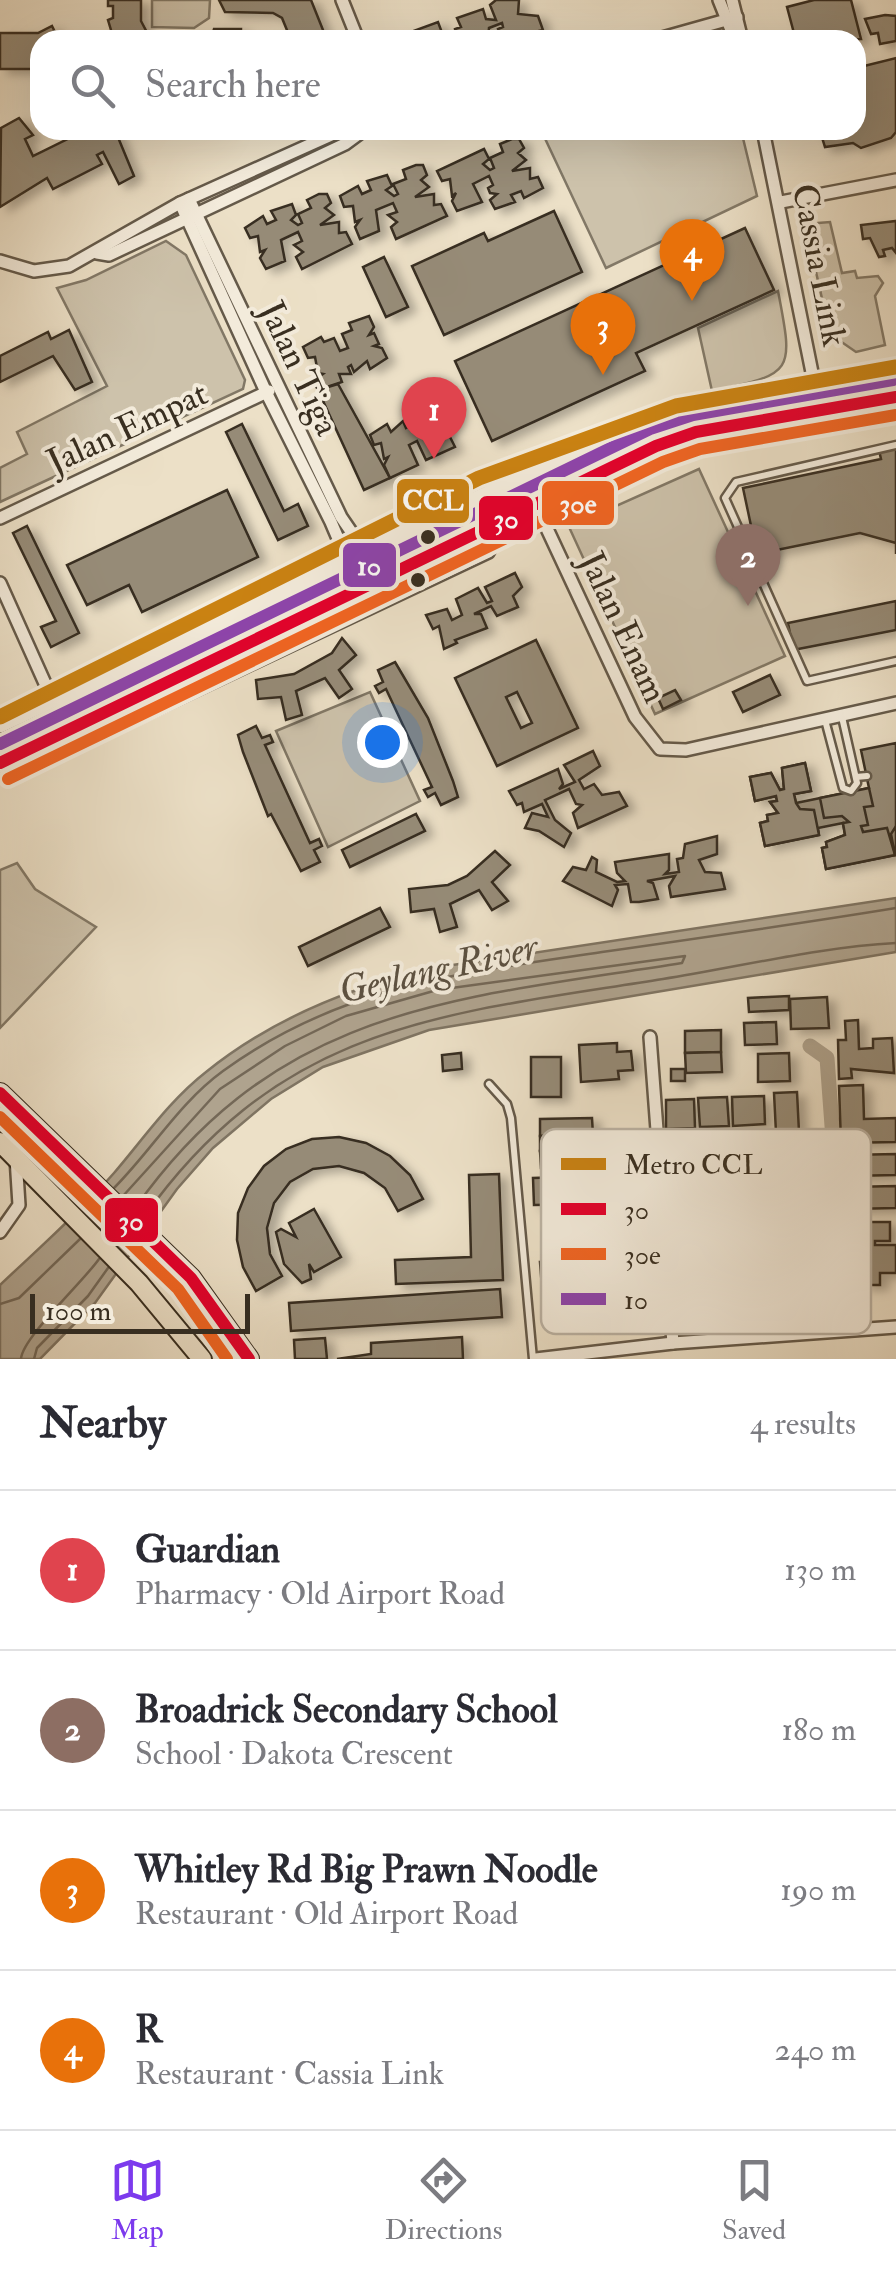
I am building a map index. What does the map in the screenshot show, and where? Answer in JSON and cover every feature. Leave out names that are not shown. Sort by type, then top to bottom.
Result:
[{"type":"main road","points":[[0,725],[501,488],[690,410],[896,372]]},
{"type":"main road","points":[[0,762],[675,438],[896,396]]},
{"type":"main road","points":[[0,1093],[94,1181],[215,1306],[250,1359]]},
{"type":"main road","points":[[0,1142],[140,1283],[202,1359]]},
{"type":"street","points":[[342,0],[354,30]]},
{"type":"street","points":[[719,0],[732,18]]},
{"type":"street","points":[[732,0],[736,30]]},
{"type":"street","points":[[690,30],[732,18]]},
{"type":"street","points":[[0,261],[14,268],[53,270],[97,253],[106,242],[185,201],[320,140]]},
{"type":"street","points":[[97,253],[109,255],[351,140]]},
{"type":"street","name":"Cassia Link","points":[[766,140],[781,202],[820,412]]},
{"type":"street","points":[[781,202],[896,180]]},
{"type":"street","name":"Jalan Tiga","points":[[185,201],[332,522],[340,543],[340,564]]},
{"type":"street","name":"Jalan Tiga","points":[[271,390],[341,517],[354,536],[376,546]]},
{"type":"street","name":"Jalan Empat","points":[[0,518],[271,390]]},
{"type":"street","points":[[501,488],[534,503]]},
{"type":"street","name":"Jalan Enam","points":[[534,503],[634,717],[660,749],[686,750],[825,719]]},
{"type":"street","points":[[0,583],[52,699]]},
{"type":"street","points":[[825,719],[896,702]]},
{"type":"street","points":[[650,1036],[657,1129]]},
{"type":"street","points":[[0,1232],[20,1205],[16,1158]]},
{"type":"street","points":[[871,1329],[896,1327]]},
{"type":"street","points":[[672,1334],[673,1343]]},
{"type":"street","points":[[534,1359],[798,1334]]},
{"type":"lane","points":[[896,446],[736,482],[725,498],[807,680],[896,661]]},
{"type":"lane","points":[[112,706],[121,725],[128,725],[490,554],[493,549],[484,528]]},
{"type":"lane","points":[[825,719],[842,788],[851,791],[856,778],[841,715]]},
{"type":"lane","points":[[856,778],[866,776]]},
{"type":"lane","points":[[489,1084],[507,1104],[511,1118],[534,1359]]},
{"type":"shaded area","points":[[152,0],[210,0],[209,18],[194,28],[152,27]]},
{"type":"shaded area","points":[[546,140],[743,140],[757,196],[606,268]]},
{"type":"shaded area","points":[[830,222],[842,273],[855,271],[857,278],[878,276],[883,283],[875,296],[885,345],[856,352],[830,334],[807,232],[818,223]]},
{"type":"shaded area","points":[[166,241],[186,255],[245,380],[243,389],[0,502],[0,468],[27,454],[17,432],[107,386],[57,288],[86,280]]},
{"type":"shaded area","points":[[778,291],[786,339],[782,365],[759,380],[712,391],[698,328]]},
{"type":"shaded area","points":[[699,469],[785,656],[655,714],[569,527]]},
{"type":"shaded area","points":[[370,692],[420,801],[328,847],[276,731]]},
{"type":"shaded area","points":[[17,863],[35,889],[96,927],[0,1028],[0,870]]},
{"type":"water","name":"Geylang River","points":[[896,898],[896,952],[429,1030],[323,1067],[271,1099],[213,1148],[177,1189],[95,1303],[40,1359],[0,1359],[0,1285],[101,1188],[193,1083],[285,1020],[342,995],[433,968]]},
{"type":"building","points":[[108,0],[141,0],[141,21],[146,30],[111,30],[108,20],[113,18],[113,6],[108,6]]},
{"type":"building","points":[[219,0],[311,0],[323,30],[287,30],[282,18],[273,13],[225,12]]},
{"type":"building","points":[[496,0],[519,0],[518,14],[538,16],[543,30],[498,30],[502,23],[489,30],[455,30],[461,27],[457,18],[483,9],[486,19],[496,20],[490,5]]},
{"type":"building","points":[[814,0],[851,0],[859,30],[793,30],[787,7]]},
{"type":"building","points":[[896,16],[896,41],[880,44],[878,33],[871,34],[865,19]]},
{"type":"building","points":[[438,22],[441,30],[416,30]]},
{"type":"building","points":[[0,33],[30,33],[30,69],[0,69]]},
{"type":"building","points":[[896,58],[896,132],[891,138],[861,148],[853,143],[825,147],[823,140],[866,140],[866,66]]},
{"type":"building","points":[[19,118],[30,131],[25,139],[33,156],[66,140],[119,140],[134,176],[119,184],[103,152],[97,155],[102,164],[53,189],[47,178],[0,207],[1,128]]},
{"type":"building","points":[[520,140],[524,148],[518,153],[526,160],[512,171],[530,168],[530,179],[538,177],[543,188],[524,198],[521,191],[511,195],[515,202],[495,209],[490,200],[497,194],[490,193],[488,188],[493,185],[489,176],[473,184],[482,202],[457,211],[450,179],[442,181],[437,171],[484,149],[489,159],[483,164],[490,170],[494,168],[490,158],[503,152],[500,144]]},
{"type":"building","points":[[423,165],[427,175],[421,180],[429,187],[415,197],[434,194],[434,205],[441,204],[447,216],[396,239],[391,227],[397,222],[388,215],[397,212],[393,203],[376,210],[379,231],[360,239],[355,227],[360,220],[355,222],[353,206],[344,207],[340,196],[358,186],[362,194],[371,190],[367,181],[387,175],[392,186],[386,190],[394,196],[398,194],[393,184],[406,179],[403,170]]},
{"type":"building","points":[[327,194],[331,203],[325,208],[334,215],[320,225],[339,222],[339,233],[346,232],[352,244],[302,269],[296,257],[303,252],[294,245],[302,241],[298,232],[281,240],[285,261],[266,269],[260,258],[265,250],[260,252],[258,236],[250,238],[245,228],[263,216],[267,224],[276,220],[271,211],[292,204],[296,215],[291,220],[298,225],[302,223],[298,214],[311,208],[307,200]]},
{"type":"building","points":[[554,211],[582,272],[444,335],[412,266],[484,233],[488,241]]},
{"type":"building","points":[[896,221],[896,253],[892,248],[883,250],[885,256],[879,257],[870,238],[863,239],[861,225]]},
{"type":"building","points":[[745,228],[774,290],[636,353],[645,371],[492,441],[455,361]]},
{"type":"building","points":[[384,257],[408,307],[386,317],[363,267]]},
{"type":"building","points":[[369,316],[374,327],[369,335],[374,333],[379,344],[374,346],[382,348],[387,358],[370,369],[367,361],[354,372],[351,365],[351,374],[339,374],[342,382],[318,390],[313,381],[323,374],[318,373],[315,357],[308,358],[303,347],[321,337],[324,342],[334,338],[340,351],[348,348],[342,334],[352,330],[349,323]]},
{"type":"building","points":[[69,330],[92,382],[75,390],[53,356],[0,382],[0,356],[48,332],[51,339]]},
{"type":"building","points":[[338,384],[390,478],[364,490],[318,390]]},
{"type":"building","points":[[435,405],[440,415],[435,423],[440,420],[445,431],[441,436],[449,435],[455,447],[426,460],[417,441],[409,445],[418,465],[390,478],[384,465],[388,457],[384,459],[381,443],[374,445],[370,435],[387,424],[391,432],[403,421],[406,428],[410,426],[406,418],[419,418],[415,411]]},
{"type":"building","points":[[242,424],[284,511],[298,504],[308,526],[278,540],[226,432]]},
{"type":"building","points":[[896,447],[896,543],[860,533],[757,554],[743,488],[881,459],[879,450]]},
{"type":"building","points":[[227,490],[258,557],[142,612],[129,585],[87,605],[67,565]]},
{"type":"building","points":[[27,526],[79,633],[51,647],[41,627],[56,621],[13,533]]},
{"type":"building","points":[[515,573],[522,587],[513,596],[518,607],[497,616],[491,606],[474,614],[481,614],[487,628],[455,640],[457,643],[444,649],[439,626],[433,629],[426,615],[447,609],[452,620],[462,615],[456,599],[478,588],[487,603],[492,601],[485,587]]},
{"type":"building","points":[[896,601],[896,630],[793,650],[788,623]]},
{"type":"building","points":[[342,638],[356,655],[339,670],[352,689],[339,698],[325,678],[296,691],[302,715],[286,720],[281,697],[258,699],[256,680],[294,674],[332,653]]},
{"type":"building","points":[[536,640],[578,728],[497,766],[455,678]],"holes":[[[517,692],[532,723],[521,728],[506,697]]]},
{"type":"building","points":[[395,662],[428,718],[453,781],[458,797],[441,805],[435,793],[428,797],[424,790],[432,787],[386,689],[379,693],[375,686],[383,682],[378,670]]},
{"type":"building","points":[[770,675],[780,695],[743,712],[733,692]]},
{"type":"building","points":[[675,690],[681,700],[663,709],[658,698]]},
{"type":"building","points":[[256,726],[262,738],[270,735],[273,742],[265,745],[310,843],[319,839],[322,846],[314,850],[320,862],[301,871],[271,814],[268,816],[243,752],[238,735]]},
{"type":"building","points":[[896,743],[896,855],[826,869],[822,848],[827,847],[826,842],[845,835],[843,823],[818,828],[819,835],[765,846],[760,823],[768,821],[767,815],[778,813],[770,802],[777,801],[776,796],[755,801],[750,777],[771,773],[780,790],[784,789],[782,768],[805,763],[811,791],[794,794],[796,803],[869,788],[861,750]]},
{"type":"building","points":[[593,751],[600,766],[579,780],[584,789],[594,784],[602,795],[619,792],[627,806],[578,828],[573,813],[582,805],[576,804],[569,789],[545,800],[555,820],[571,833],[564,847],[539,831],[525,828],[532,813],[548,817],[542,804],[524,812],[522,803],[517,805],[509,791],[558,769],[563,784],[559,789],[575,782],[564,765]]},
{"type":"building","points":[[805,763],[811,791],[794,794],[800,809],[814,810],[819,835],[765,846],[760,823],[768,821],[767,815],[778,813],[770,802],[777,801],[776,796],[755,801],[750,777],[771,773],[780,790],[784,789],[782,768]]},
{"type":"building","points":[[869,788],[873,806],[864,807],[868,825],[861,826],[863,832],[887,828],[895,855],[826,869],[822,848],[827,847],[826,842],[845,835],[843,823],[849,822],[842,816],[824,818],[820,798]]},
{"type":"building","points":[[416,814],[425,831],[350,867],[342,850]]},
{"type":"building","points":[[896,826],[896,855],[895,855],[891,834]]},
{"type":"building","points":[[717,836],[717,854],[699,860],[705,872],[721,873],[725,889],[671,897],[669,886],[675,876],[647,881],[653,883],[658,899],[631,902],[628,884],[615,885],[618,890],[612,906],[563,881],[573,867],[586,870],[592,857],[597,860],[596,872],[617,882],[625,881],[617,873],[615,862],[669,854],[669,870],[665,874],[679,872],[677,859],[683,858],[685,844]]},
{"type":"building","points":[[495,851],[510,865],[492,882],[508,901],[492,910],[479,890],[450,904],[457,927],[440,932],[434,909],[411,912],[409,889],[448,885],[467,876]]},
{"type":"building","points":[[380,908],[390,927],[308,966],[299,947]]},
{"type":"building","points":[[789,996],[789,1010],[749,1012],[748,998]]},
{"type":"building","points":[[827,997],[829,1028],[791,1029],[790,999]]},
{"type":"building","points":[[858,1020],[859,1049],[873,1048],[873,1039],[892,1038],[894,1073],[851,1069],[852,1078],[839,1079],[838,1040],[846,1040],[845,1021]]},
{"type":"building","points":[[776,1022],[777,1044],[745,1045],[744,1023]]},
{"type":"building","points":[[721,1030],[721,1052],[685,1053],[685,1031]]},
{"type":"building","points":[[617,1043],[617,1052],[631,1051],[633,1070],[618,1071],[619,1079],[581,1082],[579,1045]]},
{"type":"building","points":[[721,1052],[722,1072],[686,1073],[685,1053]]},
{"type":"building","points":[[461,1053],[462,1069],[443,1071],[442,1055]]},
{"type":"building","points":[[789,1053],[790,1081],[758,1082],[758,1054]]},
{"type":"building","points":[[531,1057],[561,1057],[561,1097],[531,1097]]},
{"type":"building","points":[[671,1069],[685,1069],[685,1081],[671,1081]]},
{"type":"building","points":[[863,1085],[864,1119],[896,1118],[896,1142],[871,1142],[871,1129],[841,1129],[839,1086]]},
{"type":"building","points":[[797,1092],[799,1129],[776,1129],[774,1093]]},
{"type":"building","points":[[764,1096],[765,1124],[733,1126],[732,1097]]},
{"type":"building","points":[[727,1097],[729,1126],[700,1127],[698,1098]]},
{"type":"building","points":[[694,1099],[695,1128],[666,1129],[666,1100]]},
{"type":"building","points":[[592,1118],[593,1129],[541,1129],[540,1136],[540,1119]]},
{"type":"building","points":[[339,1137],[366,1143],[390,1156],[410,1175],[423,1199],[398,1211],[385,1188],[364,1173],[339,1166],[313,1169],[290,1182],[274,1203],[267,1228],[270,1254],[282,1276],[256,1291],[243,1267],[237,1240],[238,1213],[248,1188],[264,1166],[286,1149],[312,1139]]},
{"type":"building","points":[[896,1154],[896,1175],[871,1176],[871,1155]]},
{"type":"building","points":[[499,1174],[503,1280],[396,1284],[395,1260],[471,1257],[469,1175]]},
{"type":"building","points":[[533,1178],[541,1178],[541,1205],[534,1205]]},
{"type":"building","points":[[896,1186],[896,1208],[871,1209],[871,1187]]},
{"type":"building","points":[[314,1209],[341,1257],[314,1272],[309,1264],[311,1279],[302,1283],[284,1264],[276,1232],[281,1229],[296,1237],[289,1223]]},
{"type":"building","points":[[871,1222],[890,1222],[890,1241],[875,1241],[875,1245],[896,1245],[896,1273],[880,1273],[880,1285],[871,1285]]},
{"type":"building","points":[[500,1289],[502,1317],[291,1331],[289,1303]]},
{"type":"building","points":[[462,1337],[463,1359],[337,1359],[371,1354],[371,1343]]},
{"type":"building","points":[[325,1338],[327,1359],[295,1359],[294,1340]]},
{"type":"waterway","points":[[810,1046],[827,1058],[832,1129]]},
{"type":"metro line","name":"CCL","points":[[0,717],[479,478],[676,406],[896,367]]},
{"type":"transit line","name":"10","points":[[0,744],[650,429],[693,415],[893,380]]},
{"type":"transit line","name":"30","points":[[0,763],[656,446],[696,432],[896,397]]},
{"type":"transit line","name":"30e","points":[[8,779],[663,462],[700,449],[896,415]]},
{"type":"transit line","name":"30","points":[[0,1093],[191,1278],[249,1359]]},
{"type":"transit line","name":"30e","points":[[0,1117],[178,1289],[227,1359]]},
{"type":"place","name":"R","points":[[692,301]]},
{"type":"place","name":"Whitley Rd Big Prawn Noodle","points":[[603,375]]},
{"type":"place","name":"Guardian","points":[[434,459]]},
{"type":"place","name":"Broadrick Secondary School","points":[[748,606]]}]
